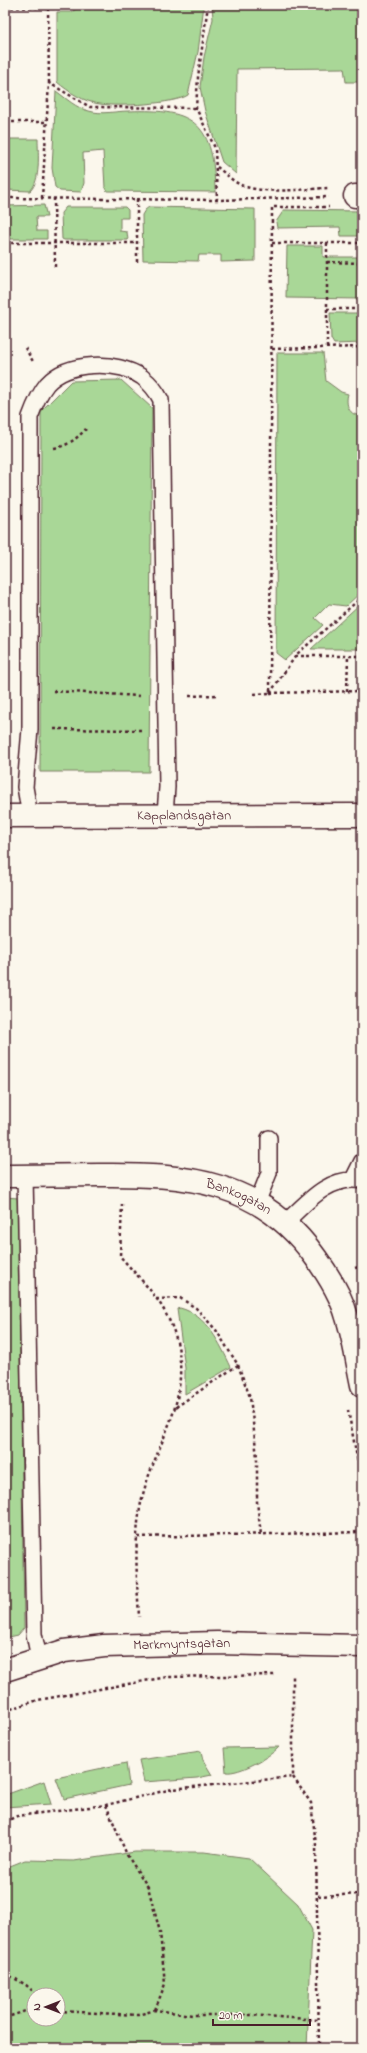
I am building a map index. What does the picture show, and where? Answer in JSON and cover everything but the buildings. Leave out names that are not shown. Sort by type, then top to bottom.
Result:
[{"type":"street","name":"Kapplandsgatan","points":[[5,816],[165,814],[362,815]]},
{"type":"street","name":"Bankogatan","points":[[15,1176],[165,1176],[222,1188],[257,1203],[285,1223],[307,1246],[332,1280],[347,1316],[362,1385]]},
{"type":"street","name":"Markmyntsgatan","points":[[5,1670],[64,1651],[104,1646],[217,1644],[362,1646]]},
{"type":"lane","points":[[30,816],[25,787],[30,729],[30,417],[36,402],[47,384],[62,373],[78,368],[103,367],[125,369],[141,376],[155,388],[161,400],[167,787],[165,814]]},
{"type":"lane","points":[[257,1203],[269,1172],[269,1138]]},
{"type":"lane","points":[[285,1223],[328,1186],[357,1180],[362,1162]]},
{"type":"lane","points":[[15,1176],[34,1634],[39,1658]]},
{"type":"path","points":[[47,122],[7,122],[6,7],[63,8],[76,5]]},
{"type":"path","points":[[208,5],[198,77],[196,108],[215,148],[218,200]]},
{"type":"path","points":[[42,198],[49,83],[48,8]]},
{"type":"path","points":[[49,83],[90,107],[196,108]]},
{"type":"path","points":[[217,166],[240,184],[251,188],[331,188]]},
{"type":"path","points":[[5,198],[218,200],[359,196]]},
{"type":"path","points":[[54,198],[55,266]]},
{"type":"path","points":[[137,199],[137,263]]},
{"type":"path","points":[[270,693],[272,207],[332,207]]},
{"type":"path","points":[[5,243],[137,243]]},
{"type":"path","points":[[272,243],[362,243]]},
{"type":"path","points":[[327,243],[327,348]]},
{"type":"path","points":[[327,262],[362,263]]},
{"type":"path","points":[[327,309],[362,308]]},
{"type":"path","points":[[272,349],[362,347]]},
{"type":"path","points":[[30,447],[55,448],[65,446],[86,429]]},
{"type":"path","points":[[270,693],[295,656],[362,597]]},
{"type":"path","points":[[295,656],[362,656]]},
{"type":"path","points":[[347,691],[348,656]]},
{"type":"path","points":[[29,689],[165,697]]},
{"type":"path","points":[[254,694],[362,691]]},
{"type":"path","points":[[30,729],[165,730]]},
{"type":"path","points":[[122,1201],[120,1256],[156,1299],[167,1316],[174,1333],[180,1356],[181,1380],[175,1407],[152,1463],[140,1508],[137,1585],[140,1622]]},
{"type":"path","points":[[156,1299],[180,1298],[196,1308],[216,1330],[238,1365],[250,1397],[257,1457],[257,1502],[261,1535]]},
{"type":"path","points":[[175,1407],[238,1365]]},
{"type":"path","points":[[348,1406],[362,1484]]},
{"type":"path","points":[[138,1537],[362,1532]]},
{"type":"path","points":[[5,1711],[38,1700],[167,1677],[277,1674]]},
{"type":"path","points":[[285,1674],[300,1674]]},
{"type":"path","points":[[293,1674],[293,1777],[311,1803],[316,1845],[318,1896],[319,2048]]},
{"type":"path","points":[[5,1822],[16,1816],[106,1805],[172,1789],[293,1777]]},
{"type":"path","points":[[106,1805],[127,1855],[148,1887],[160,1932],[165,1984],[155,2010]]},
{"type":"path","points":[[318,1896],[362,1894]]},
{"type":"path","points":[[5,1973],[28,1987]]},
{"type":"path","points":[[66,2011],[138,2015],[155,2010],[192,2015],[252,2015],[319,2020]]},
{"type":"path","points":[[5,2018],[26,2011]]},
{"type":"green space","points":[[84,5],[204,5],[198,52],[188,95],[171,101],[159,103],[108,105],[94,103],[83,99],[57,82],[57,12],[71,12]]},
{"type":"green space","points":[[212,5],[362,5],[362,82],[346,82],[344,68],[237,69],[236,174],[222,162],[205,111],[200,87],[204,57],[213,19]]},
{"type":"green space","points":[[56,91],[84,110],[104,113],[152,111],[171,113],[185,118],[197,125],[205,136],[211,151],[214,169],[215,192],[107,191],[105,188],[103,151],[83,153],[84,183],[81,192],[60,191],[55,187],[52,168]]},
{"type":"green space","points":[[5,139],[38,139],[36,181],[30,191],[5,190]]},
{"type":"green space","points":[[44,205],[47,217],[36,217],[37,231],[47,231],[47,239],[5,239],[5,206]]},
{"type":"green space","points":[[66,207],[125,207],[128,210],[128,218],[120,218],[120,231],[127,232],[128,240],[62,239],[61,213]]},
{"type":"green space","points":[[149,207],[255,209],[255,261],[221,262],[221,255],[199,255],[198,261],[143,260],[142,215]]},
{"type":"green space","points":[[284,210],[362,211],[362,236],[341,236],[340,227],[277,228],[276,222]]},
{"type":"green space","points":[[287,246],[323,246],[323,257],[362,257],[362,299],[286,298]]},
{"type":"green space","points":[[330,313],[362,313],[362,343],[334,344],[331,339]]},
{"type":"green space","points":[[277,353],[323,353],[326,381],[341,392],[348,394],[347,402],[351,412],[362,415],[362,591],[346,606],[329,604],[315,618],[323,625],[285,660],[276,653]]},
{"type":"green space","points":[[121,380],[152,408],[149,772],[40,772],[41,411],[71,381]]},
{"type":"green space","points":[[362,602],[362,649],[311,649]]},
{"type":"green space","points":[[5,1197],[18,1198],[24,1628],[18,1635],[5,1638],[5,1323],[7,1322],[7,1276],[5,1274]]},
{"type":"green space","points":[[180,1308],[198,1317],[212,1332],[231,1367],[185,1394],[185,1368],[177,1309]]},
{"type":"green space","points":[[279,1747],[269,1755],[246,1768],[226,1772],[224,1748]]},
{"type":"green space","points":[[201,1751],[203,1760],[212,1775],[197,1778],[144,1782],[139,1760]]},
{"type":"green space","points":[[126,1763],[129,1785],[64,1799],[56,1778]]},
{"type":"green space","points":[[44,1781],[51,1804],[5,1807],[5,1795]]},
{"type":"green space","points":[[135,1852],[204,1852],[249,1858],[298,1904],[312,1930],[307,2048],[5,2048],[5,1868],[25,1860],[74,1861]]}]
